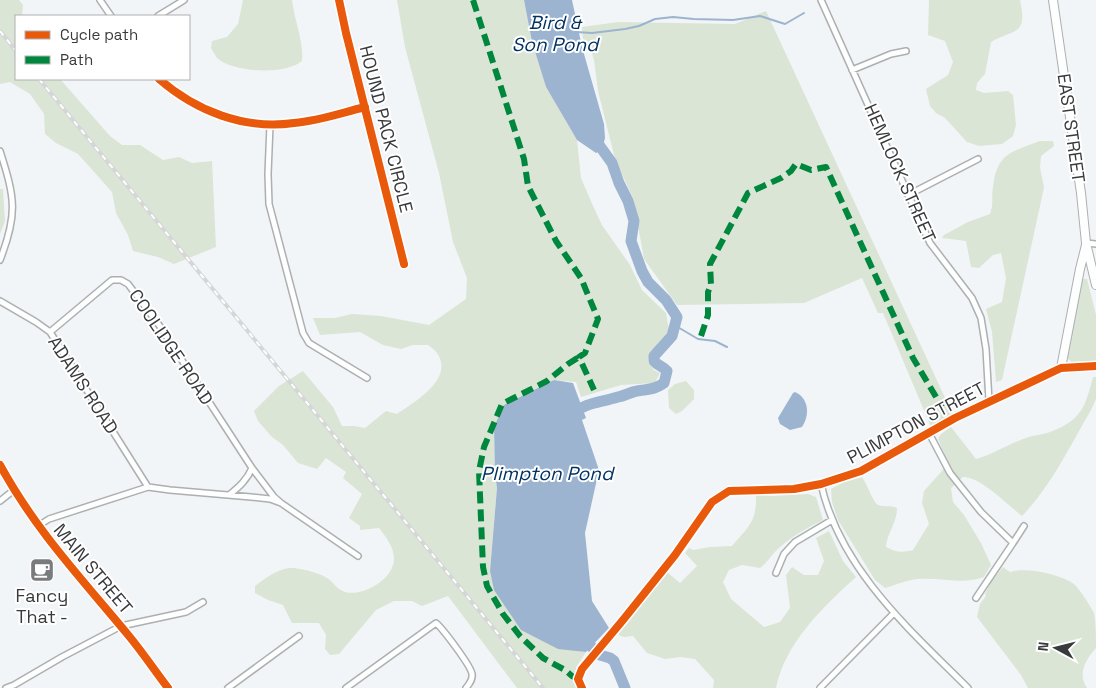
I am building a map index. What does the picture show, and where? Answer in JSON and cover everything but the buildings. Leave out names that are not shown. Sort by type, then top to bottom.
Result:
[{"type":"street","points":[[100,0],[110,15]]},
{"type":"street","points":[[160,15],[184,0]]},
{"type":"street","name":"HOUND PACK CIRCLE","points":[[339,0],[404,264]]},
{"type":"street","name":"HEMLOCK STREET","points":[[821,0],[930,243],[972,298],[981,318],[985,339],[989,401]]},
{"type":"street","name":"EAST STREET","points":[[1053,0],[1081,194],[1086,243],[1096,285]]},
{"type":"street","points":[[852,70],[891,54],[906,52]]},
{"type":"street","points":[[160,80],[187,100],[205,110],[239,120],[270,125],[317,120],[365,107]]},
{"type":"street","points":[[270,125],[269,204],[303,333],[309,343],[367,378]]},
{"type":"street","points":[[0,151],[11,191],[13,213],[9,235],[0,260]]},
{"type":"street","points":[[908,195],[978,159]]},
{"type":"street","points":[[1061,368],[1086,243],[1096,244]]},
{"type":"street","name":"COOLIDGE ROAD","points":[[50,332],[112,280],[121,280],[128,284],[159,325],[252,468],[280,503]]},
{"type":"street","name":"ADAMS ROAD","points":[[0,301],[50,332],[148,487]]},
{"type":"street","name":"PLIMPTON STREET","points":[[582,688],[579,682],[579,674],[675,555],[712,502],[729,490],[794,489],[821,484],[861,471],[989,401],[1061,368],[1096,366]]},
{"type":"street","points":[[929,433],[950,473],[980,512],[1013,543]]},
{"type":"street","name":"MAIN STREET","points":[[0,465],[38,526],[63,559],[121,626],[168,688]]},
{"type":"street","points":[[228,495],[241,485],[252,468]]},
{"type":"street","points":[[821,484],[832,520],[849,553],[894,613],[968,688]]},
{"type":"street","points":[[38,526],[50,519],[148,487],[270,499],[280,503],[358,556]]},
{"type":"street","points":[[0,501],[14,490]]},
{"type":"street","points":[[776,574],[784,554],[795,542],[832,520]]},
{"type":"street","points":[[976,598],[1024,526]]},
{"type":"street","points":[[6,688],[14,686],[62,657],[121,626],[186,612],[203,602]]},
{"type":"street","points":[[820,688],[894,613]]},
{"type":"street","points":[[346,688],[436,623],[472,672],[471,682],[466,688]]},
{"type":"street","points":[[228,688],[299,636]]},
{"type":"green space","points":[[0,0],[19,0],[23,5],[22,15],[15,15],[15,80],[61,80],[110,136],[122,145],[140,145],[163,160],[179,157],[192,163],[212,161],[216,247],[174,264],[158,257],[133,251],[128,235],[116,213],[112,192],[78,154],[56,143],[45,134],[44,114],[30,94],[10,82],[0,84]]},
{"type":"green space","points":[[243,0],[292,0],[302,46],[302,61],[284,69],[259,70],[235,67],[217,58],[211,48],[212,41],[227,37],[238,24]]},
{"type":"green space","points":[[397,0],[524,0],[532,42],[546,87],[577,140],[581,178],[593,206],[602,225],[630,265],[642,290],[666,313],[669,330],[660,344],[650,352],[648,362],[654,370],[660,373],[655,383],[621,385],[581,397],[576,382],[554,380],[494,427],[497,488],[490,571],[579,651],[586,652],[577,666],[573,678],[577,688],[517,688],[448,596],[422,606],[412,601],[394,601],[376,610],[339,654],[330,655],[325,649],[326,635],[319,623],[292,623],[283,605],[255,593],[255,586],[267,577],[275,572],[289,568],[322,575],[345,592],[360,592],[383,580],[393,566],[394,555],[391,546],[379,528],[360,530],[360,526],[349,518],[362,494],[343,478],[346,472],[326,458],[317,469],[298,463],[283,445],[272,437],[258,421],[254,411],[279,386],[303,371],[333,407],[342,426],[365,428],[386,411],[397,414],[413,403],[430,389],[437,381],[441,372],[441,363],[437,353],[428,345],[413,345],[401,349],[383,345],[360,332],[320,335],[313,318],[335,318],[352,314],[381,316],[429,325],[466,299],[467,278],[453,242],[439,173],[405,47]]},
{"type":"green space","points":[[929,0],[1020,0],[1022,20],[1020,26],[1017,30],[991,42],[985,74],[977,83],[976,90],[984,93],[1008,91],[1013,95],[1016,125],[1013,136],[1002,144],[979,146],[967,142],[945,118],[936,113],[930,106],[926,89],[948,75],[953,62],[945,41],[928,35]]},
{"type":"green space","points":[[766,11],[953,415],[931,427],[883,313],[878,313],[862,278],[804,303],[677,305],[644,259],[633,198],[615,159],[598,91],[594,60],[590,47],[583,39],[582,27],[618,22],[735,24]]},
{"type":"green space","points":[[1040,141],[1053,141],[1054,146],[1041,156],[1040,168],[1044,187],[1002,380],[996,382],[992,332],[986,309],[1002,302],[1006,278],[1001,253],[993,255],[979,268],[971,267],[966,241],[942,238],[944,235],[968,222],[990,214],[995,176],[1002,160],[1013,151]]},
{"type":"green space","points":[[0,189],[3,189],[5,221],[0,234]]},
{"type":"green space","points":[[1082,279],[1087,279],[1096,315],[1096,361],[1072,362],[1068,359],[1067,355]]},
{"type":"green space","points":[[1093,377],[1096,377],[1096,399],[1091,410],[1051,479],[1022,516],[986,486],[970,478],[963,477],[951,488],[953,502],[964,515],[981,543],[991,565],[984,577],[960,581],[918,579],[885,588],[875,580],[838,520],[832,502],[831,489],[842,483],[862,477],[878,505],[897,508],[886,547],[899,552],[913,550],[929,524],[922,503],[924,491],[942,471],[947,460],[938,439],[941,434],[951,427],[976,459],[1017,441],[1050,432],[1069,423],[1076,417],[1087,397]]},
{"type":"green space","points":[[686,381],[694,390],[694,399],[682,411],[676,414],[669,408],[668,390],[675,384]]},
{"type":"green space","points":[[808,494],[816,497],[823,520],[789,540],[760,568],[742,565],[729,570],[723,582],[731,599],[764,627],[780,622],[790,608],[786,575],[792,567],[804,575],[818,575],[824,561],[816,538],[829,531],[843,561],[856,577],[807,627],[788,656],[776,688],[713,688],[714,680],[695,659],[681,657],[665,659],[647,653],[633,636],[624,637],[618,635],[667,572],[680,583],[697,566],[685,553],[689,548],[693,550],[732,546],[747,529],[753,518],[756,495]]},
{"type":"green space","points":[[1003,567],[1010,572],[1025,570],[1043,572],[1060,577],[1074,584],[1082,593],[1094,613],[1096,626],[1096,648],[1086,662],[1083,672],[1084,683],[1087,688],[1028,688],[1021,675],[977,617],[980,604],[986,596],[985,594],[992,580]]},
{"type":"water","name":"Bird & Son Pond","points":[[524,0],[572,0],[582,47],[604,124],[605,138],[602,150],[596,153],[577,140],[546,87],[532,42]]},
{"type":"water","name":"Plimpton Pond","points":[[554,380],[573,383],[586,418],[582,420],[599,470],[585,533],[592,601],[609,628],[586,652],[558,649],[521,630],[494,590],[490,571],[497,488],[494,427],[504,405]]},
{"type":"water","points":[[795,392],[803,398],[807,412],[802,427],[790,430],[780,424],[778,418]]},
{"type":"waterway","points":[[576,32],[592,33],[625,29],[639,26],[655,19],[673,17],[733,20],[760,16],[785,24],[804,13]]},
{"type":"waterway","points":[[569,415],[588,405],[654,388],[664,383],[667,371],[654,361],[654,356],[672,336],[677,317],[666,300],[648,282],[642,271],[631,241],[634,221],[628,201],[612,163],[594,138]]},
{"type":"waterway","points":[[676,326],[698,339],[715,341],[727,347]]},
{"type":"waterway","points":[[581,637],[600,655],[614,661],[625,688]]},
{"type":"railway","points":[[0,31],[15,50]]},
{"type":"railway","points":[[40,80],[543,688]]},
{"type":"marked path","points":[[473,0],[524,159],[528,186],[556,241],[581,278],[598,319],[585,353],[579,357],[594,390]]},
{"type":"marked path","points":[[701,336],[708,315],[708,292],[711,285],[710,264],[748,193],[781,178],[791,171],[796,164],[811,170],[826,167],[913,358],[942,407]]},
{"type":"marked path","points":[[578,679],[543,658],[520,636],[503,614],[487,586],[483,567],[479,471],[484,447],[502,404],[547,381],[579,357]]},
{"type":"cycle path","points":[[339,0],[404,264]]},
{"type":"cycle path","points":[[160,80],[205,109],[239,121],[257,124],[303,122],[365,107]]},
{"type":"cycle path","points":[[582,688],[578,679],[582,669],[675,555],[712,502],[729,491],[794,489],[821,484],[861,471],[955,418],[1061,368],[1096,366]]},
{"type":"cycle path","points":[[0,465],[44,533],[134,642],[168,688]]},
{"type":"place","name":"Fancy That -","points":[[42,570]]}]
